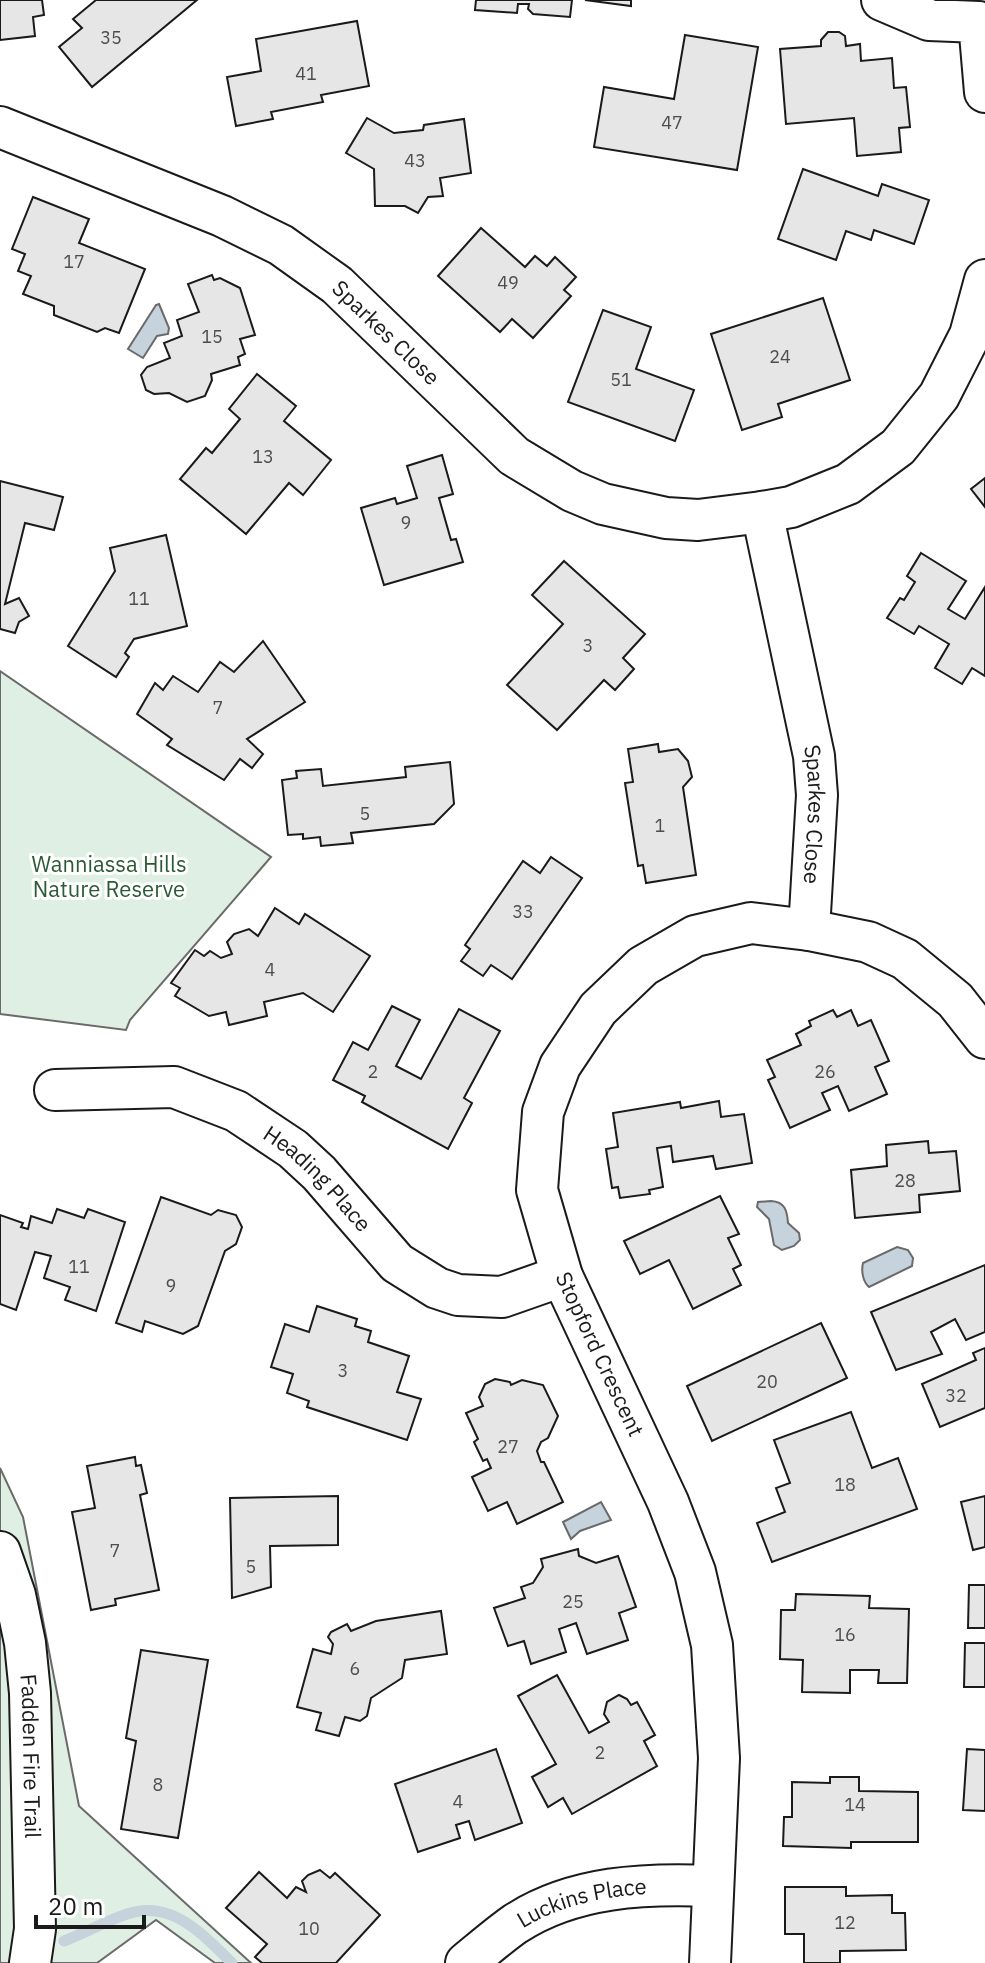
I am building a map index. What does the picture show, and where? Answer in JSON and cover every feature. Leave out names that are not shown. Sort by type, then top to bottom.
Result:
[{"type":"street","points":[[882,0],[929,20],[979,22],[985,92]]},
{"type":"street","name":"Sparkes Close","points":[[0,127],[222,216],[281,245],[337,285],[514,456],[572,491],[603,504],[666,518],[698,520],[791,507],[848,484],[898,447],[939,396],[970,335],[985,280]]},
{"type":"street","name":"Sparkes Close","points":[[762,512],[814,756],[817,795],[809,930]]},
{"type":"street","name":"Stopford Crescent","points":[[710,1963],[719,1758],[712,1645],[695,1572],[668,1502],[562,1276],[537,1190],[543,1112],[560,1066],[598,1009],[643,966],[695,936],[751,923],[868,942],[905,959],[955,1000],[985,1038]]},
{"type":"street","name":"Heading Place","points":[[55,1090],[174,1087],[236,1111],[293,1149],[319,1173],[397,1263],[437,1288],[458,1295],[502,1297],[562,1276]]},
{"type":"street","name":"Fadden Fire Trail","points":[[0,1552],[15,1595],[25,1643],[30,1693],[35,1929],[30,1963]]},
{"type":"street","name":"Luckins Place","points":[[466,1963],[515,1924],[606,1888],[670,1884],[713,1886]]},
{"type":"green space","name":"Wanniassa Hills Nature Reserve","points":[[0,671],[271,857],[130,1020],[126,1030],[0,1014]]},
{"type":"green space","points":[[0,1468],[23,1517],[79,1806],[251,1963],[215,1963],[156,1920],[97,1963],[0,1963]]},
{"type":"shaded area","points":[[159,304],[169,328],[168,334],[157,336],[143,358],[128,349]]},
{"type":"shaded area","points":[[771,1201],[782,1205],[788,1223],[799,1233],[800,1240],[794,1246],[782,1250],[774,1245],[769,1219],[757,1207],[758,1202]]},
{"type":"shaded area","points":[[897,1247],[908,1250],[913,1258],[912,1266],[869,1287],[863,1276],[863,1263]]},
{"type":"shaded area","points":[[601,1502],[611,1520],[580,1531],[571,1539],[563,1522]]},
{"type":"building","points":[[0,0],[42,0],[44,15],[33,17],[35,36],[0,40]]},
{"type":"building","points":[[96,0],[197,0],[92,87],[59,47],[82,28],[73,19]]},
{"type":"building","points":[[476,0],[572,0],[570,17],[533,14],[528,9],[529,4],[518,4],[517,13],[475,10]]},
{"type":"building","points":[[585,0],[631,0],[631,6]]},
{"type":"building","points":[[357,21],[369,86],[321,95],[323,102],[271,112],[273,119],[236,126],[227,77],[261,71],[256,39]]},
{"type":"building","points":[[828,32],[839,32],[845,36],[846,46],[860,44],[861,61],[892,58],[894,88],[906,87],[910,127],[899,128],[901,152],[857,156],[854,118],[786,124],[780,49],[821,46],[821,40]]},
{"type":"building","points":[[685,35],[758,47],[737,170],[594,147],[604,87],[674,99]]},
{"type":"building","points":[[367,118],[394,133],[423,130],[424,125],[464,119],[471,173],[440,178],[443,196],[428,197],[418,213],[405,206],[375,206],[374,169],[346,153]]},
{"type":"building","points":[[803,169],[878,196],[882,184],[929,200],[914,244],[874,230],[871,240],[846,231],[836,260],[778,239]]},
{"type":"building","points":[[33,197],[89,219],[79,243],[145,269],[119,333],[105,328],[97,332],[54,315],[54,306],[23,294],[31,276],[18,271],[25,254],[12,249]]},
{"type":"building","points":[[481,228],[525,267],[535,256],[547,266],[555,257],[576,277],[564,290],[571,296],[533,338],[512,319],[500,332],[438,276]]},
{"type":"building","points":[[212,275],[214,280],[220,278],[240,288],[255,335],[240,339],[245,354],[238,357],[240,365],[211,374],[212,380],[205,396],[187,402],[169,393],[154,394],[146,390],[141,375],[147,367],[170,358],[164,343],[182,336],[177,320],[199,312],[188,284]]},
{"type":"building","points":[[823,298],[850,380],[778,404],[782,417],[742,430],[711,334]]},
{"type":"building","points":[[603,310],[651,327],[636,369],[694,390],[675,441],[568,402]]},
{"type":"building","points":[[257,374],[296,406],[284,421],[331,460],[303,495],[289,483],[246,534],[180,479],[206,448],[212,453],[240,419],[229,409]]},
{"type":"building","points":[[442,455],[453,494],[439,498],[451,540],[456,539],[463,562],[384,585],[361,508],[395,498],[397,504],[417,498],[407,466]]},
{"type":"building","points":[[985,478],[985,507],[971,489]]},
{"type":"building","points":[[0,481],[63,497],[54,530],[25,523],[5,604],[19,598],[29,616],[19,622],[15,633],[0,629]]},
{"type":"building","points":[[166,535],[187,626],[134,639],[125,653],[129,657],[116,677],[68,646],[115,571],[110,548]]},
{"type":"building","points":[[921,553],[966,581],[948,609],[965,619],[985,587],[985,676],[972,668],[962,684],[935,668],[949,644],[919,626],[914,634],[887,618],[915,582],[907,576]]},
{"type":"building","points":[[564,561],[645,634],[623,658],[634,669],[615,690],[604,680],[557,730],[507,685],[563,624],[532,595]]},
{"type":"building","points":[[263,641],[305,702],[247,739],[263,754],[252,768],[240,759],[224,780],[167,745],[172,739],[137,714],[155,683],[163,690],[173,676],[198,692],[220,662],[234,672]]},
{"type":"building","points":[[658,744],[659,752],[678,749],[688,761],[692,777],[683,787],[696,875],[646,883],[643,865],[638,866],[625,783],[633,782],[628,749]]},
{"type":"building","points":[[450,762],[454,804],[434,824],[351,833],[353,843],[321,846],[320,837],[303,839],[303,834],[288,835],[282,780],[297,778],[296,771],[321,769],[323,786],[406,777],[405,767]]},
{"type":"building","points":[[551,857],[582,878],[512,979],[491,965],[483,976],[461,961],[470,949],[465,945],[523,861],[540,873]]},
{"type":"building","points":[[275,908],[299,924],[305,914],[370,956],[333,1012],[303,993],[264,1002],[267,1016],[229,1025],[226,1012],[209,1016],[175,996],[180,988],[171,983],[195,950],[204,956],[210,951],[221,958],[232,954],[227,942],[234,934],[249,929],[258,936]]},
{"type":"building","points":[[392,1006],[420,1020],[396,1066],[421,1079],[459,1009],[500,1031],[464,1098],[472,1103],[448,1149],[362,1102],[365,1096],[333,1080],[353,1042],[368,1050]]},
{"type":"building","points":[[833,1010],[837,1017],[851,1010],[858,1026],[871,1020],[889,1061],[875,1067],[887,1094],[849,1111],[838,1086],[822,1093],[830,1110],[790,1128],[768,1080],[775,1077],[767,1060],[801,1045],[796,1034],[811,1026],[809,1021]]},
{"type":"building","points":[[719,1101],[721,1117],[744,1114],[752,1163],[716,1169],[713,1156],[673,1162],[671,1146],[657,1148],[663,1187],[649,1190],[650,1194],[620,1198],[618,1187],[612,1188],[606,1149],[618,1147],[613,1113],[680,1102],[681,1108]]},
{"type":"building","points":[[928,1141],[929,1153],[956,1151],[960,1191],[919,1195],[920,1212],[855,1218],[851,1170],[887,1166],[886,1145]]},
{"type":"building","points":[[720,1196],[739,1234],[728,1238],[741,1265],[733,1269],[741,1285],[693,1309],[669,1260],[640,1274],[624,1241]]},
{"type":"building","points":[[161,1197],[211,1215],[218,1210],[236,1215],[242,1227],[236,1244],[225,1251],[198,1326],[183,1334],[145,1321],[142,1332],[116,1323]]},
{"type":"building","points":[[57,1209],[84,1218],[88,1209],[125,1222],[96,1311],[65,1300],[70,1287],[44,1278],[51,1256],[35,1252],[16,1310],[0,1304],[0,1215],[23,1223],[21,1227],[28,1229],[31,1216],[52,1223]]},
{"type":"building","points":[[985,1265],[985,1332],[966,1340],[955,1319],[931,1332],[942,1354],[896,1370],[871,1312]]},
{"type":"building","points":[[317,1306],[357,1319],[355,1326],[371,1331],[368,1342],[409,1356],[397,1392],[421,1399],[407,1440],[307,1407],[309,1401],[287,1393],[293,1374],[271,1367],[285,1324],[309,1332]]},
{"type":"building","points":[[821,1323],[847,1378],[712,1441],[687,1386]]},
{"type":"building","points":[[985,1348],[985,1408],[940,1427],[922,1384],[976,1360],[973,1353]]},
{"type":"building","points":[[495,1379],[510,1382],[511,1385],[522,1380],[543,1385],[558,1416],[548,1438],[541,1442],[537,1451],[563,1502],[517,1524],[507,1502],[488,1511],[472,1477],[491,1468],[487,1459],[483,1461],[474,1442],[478,1439],[466,1413],[483,1406],[479,1397],[485,1384]]},
{"type":"building","points":[[851,1412],[872,1468],[898,1458],[917,1509],[772,1562],[757,1523],[785,1512],[776,1488],[790,1483],[774,1440]]},
{"type":"building","points":[[135,1457],[136,1466],[141,1465],[147,1493],[140,1495],[159,1590],[115,1599],[116,1605],[91,1610],[72,1512],[95,1508],[87,1466]]},
{"type":"building","points":[[338,1496],[338,1545],[270,1546],[271,1587],[232,1598],[230,1498]]},
{"type":"building","points":[[985,1496],[985,1547],[973,1550],[961,1502]]},
{"type":"building","points":[[578,1549],[579,1556],[596,1563],[618,1556],[636,1607],[619,1613],[628,1640],[587,1654],[576,1623],[559,1629],[566,1652],[531,1664],[524,1641],[508,1646],[494,1608],[525,1598],[521,1587],[533,1583],[543,1567],[541,1559]]},
{"type":"building","points":[[969,1585],[985,1585],[985,1628],[968,1628]]},
{"type":"building","points":[[796,1594],[870,1596],[869,1608],[909,1609],[907,1683],[878,1683],[879,1670],[850,1670],[850,1693],[802,1692],[803,1660],[780,1659],[781,1610],[795,1610]]},
{"type":"building","points":[[441,1611],[447,1654],[405,1660],[402,1678],[371,1698],[367,1716],[360,1721],[345,1717],[339,1736],[316,1730],[321,1713],[297,1707],[313,1649],[331,1654],[333,1644],[328,1637],[331,1632],[347,1624],[351,1631],[376,1621]]},
{"type":"building","points":[[965,1643],[985,1643],[985,1687],[964,1687]]},
{"type":"building","points":[[141,1650],[208,1660],[178,1838],[121,1829],[136,1741],[126,1738]]},
{"type":"building","points":[[557,1675],[589,1733],[609,1722],[604,1714],[607,1702],[619,1695],[631,1705],[637,1702],[655,1735],[644,1741],[657,1766],[572,1814],[563,1798],[548,1807],[532,1777],[556,1764],[518,1696]]},
{"type":"building","points":[[496,1749],[522,1823],[475,1840],[469,1821],[456,1825],[460,1838],[418,1852],[395,1784]]},
{"type":"building","points":[[967,1749],[985,1750],[985,1811],[963,1810]]},
{"type":"building","points":[[830,1777],[859,1777],[859,1791],[918,1792],[918,1842],[851,1842],[851,1848],[783,1846],[784,1817],[792,1817],[792,1782],[830,1783]]},
{"type":"building","points":[[320,1870],[330,1878],[335,1873],[380,1915],[336,1963],[262,1963],[255,1957],[267,1944],[226,1908],[259,1872],[287,1898],[296,1887],[306,1892],[302,1881]]},
{"type":"building","points":[[785,1887],[846,1887],[846,1896],[892,1895],[892,1913],[905,1913],[906,1950],[840,1951],[840,1963],[804,1963],[804,1934],[785,1934]]},
{"type":"waterway","points":[[64,1941],[127,1914],[158,1911],[185,1922],[232,1963]]}]
